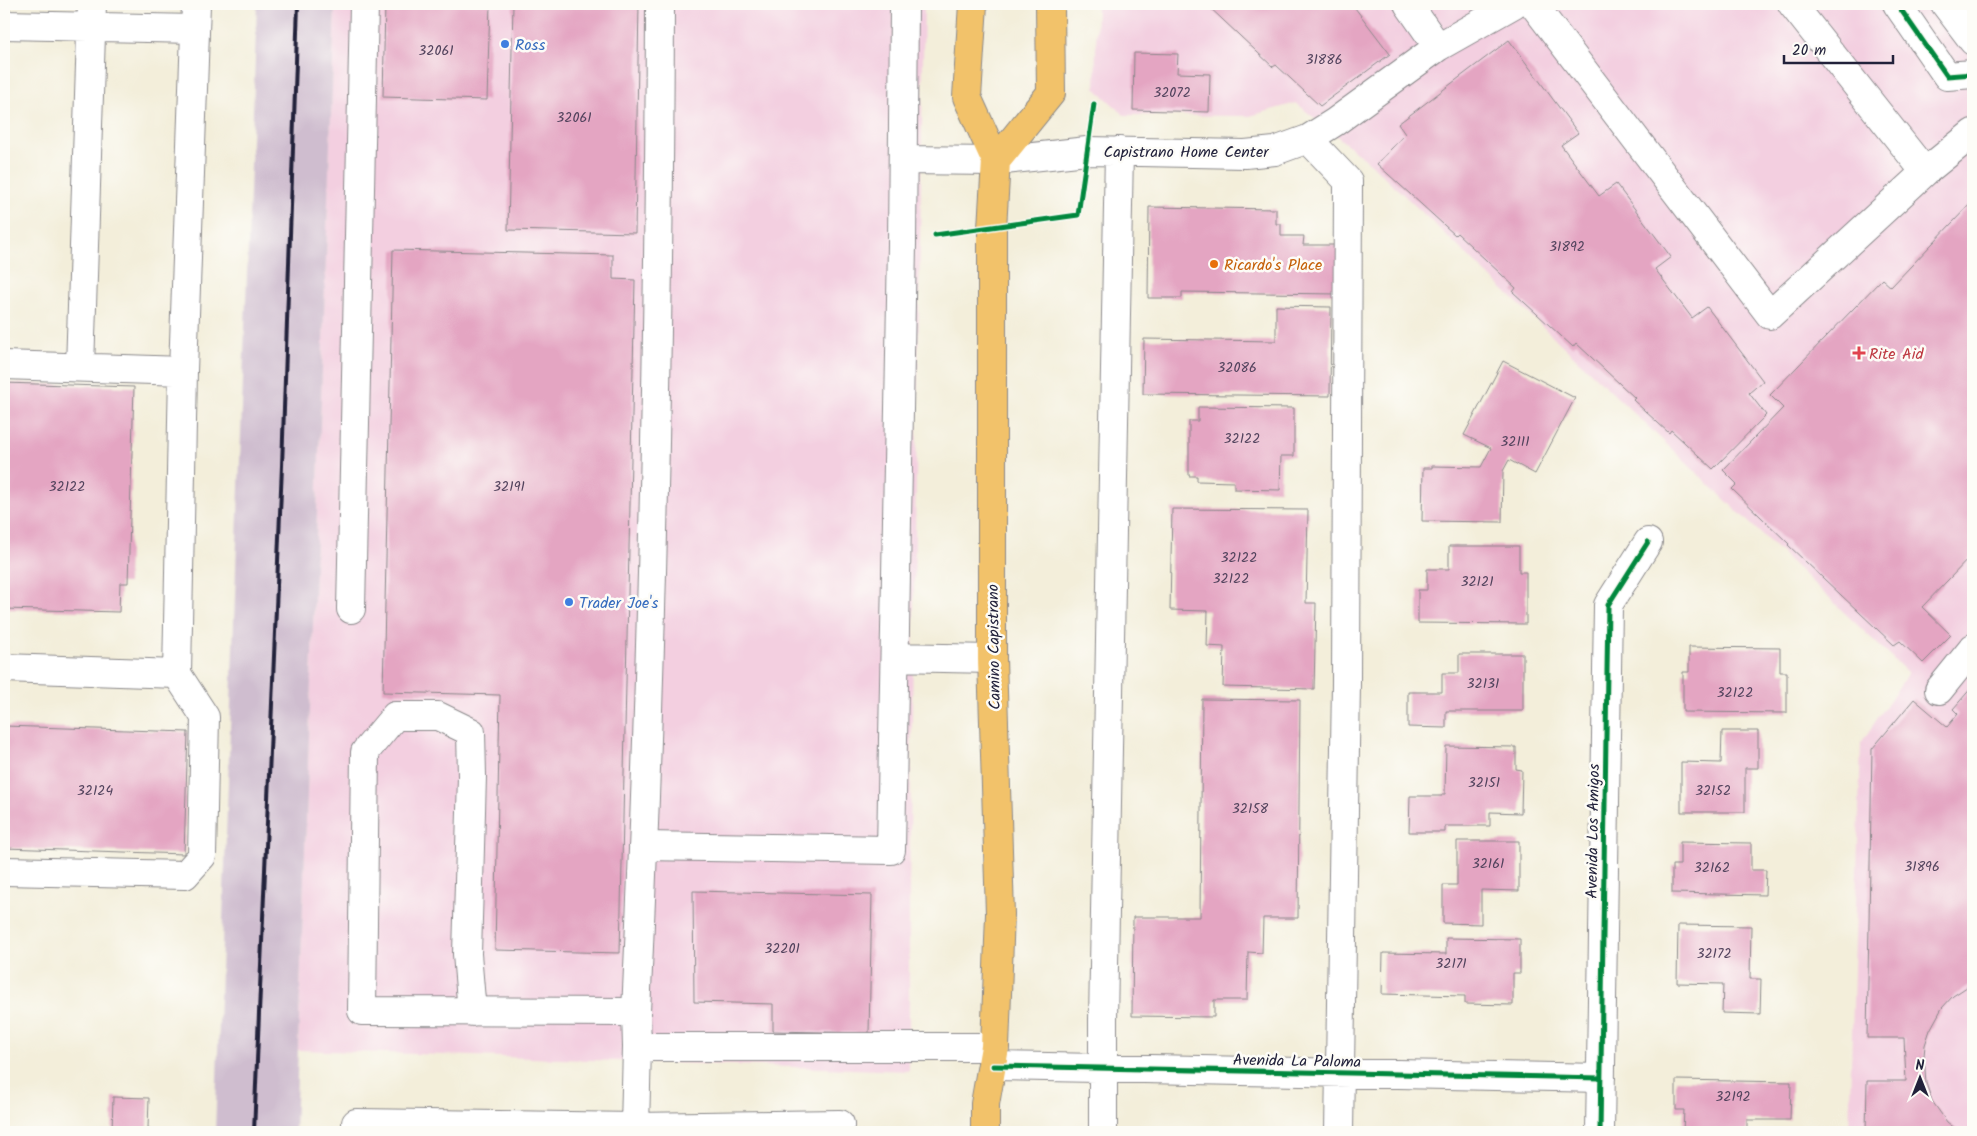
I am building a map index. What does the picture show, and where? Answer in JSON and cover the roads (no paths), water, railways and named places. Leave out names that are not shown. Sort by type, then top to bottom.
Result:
[{"type":"main road","name":"Camino Capistrano","points":[[972,4],[967,97],[996,161],[992,228],[992,659],[1000,914],[994,1056],[986,1104],[985,1132]]},
{"type":"main road","points":[[996,161],[1051,93],[1050,4]]},
{"type":"street","points":[[350,609],[364,4]]},
{"type":"street","points":[[635,1130],[636,1012],[651,646],[660,146],[660,4]]},
{"type":"street","points":[[643,846],[891,850],[904,4]]},
{"type":"street","points":[[1408,4],[1438,47]]},
{"type":"street","name":"Capistrano Home Center","points":[[903,160],[996,161],[1087,151],[1245,154],[1275,151],[1308,139],[1335,122],[1438,47],[1514,4]]},
{"type":"street","points":[[1533,4],[1770,315],[1925,172],[1973,134]]},
{"type":"street","points":[[1792,4],[1925,172]]},
{"type":"street","points":[[1897,4],[1947,76],[1973,74]]},
{"type":"street","points":[[1945,4],[1973,41]]},
{"type":"street","points":[[80,367],[91,15]]},
{"type":"street","points":[[4,25],[91,15],[196,16],[182,371],[178,674],[205,717],[202,856],[184,875],[4,871]]},
{"type":"street","points":[[1308,139],[1348,181],[1346,683],[1339,1132]]},
{"type":"street","points":[[1103,1132],[1119,151]]},
{"type":"street","points":[[4,365],[182,371]]},
{"type":"street","name":"Avenida Los Amigos","points":[[1600,1132],[1608,605],[1648,542]]},
{"type":"street","points":[[1939,690],[1973,648]]},
{"type":"street","points":[[895,657],[992,659]]},
{"type":"street","points":[[4,668],[178,674]]},
{"type":"street","points":[[472,1012],[467,954],[472,776],[471,732],[438,716],[395,716],[365,752],[362,1010],[472,1012],[636,1012]]},
{"type":"street","name":"Avenida La Paloma","points":[[637,1046],[994,1056],[1104,1068],[1601,1078]]},
{"type":"street","points":[[356,1132],[356,1123],[635,1130],[840,1124],[840,1132]]},
{"type":"railway","points":[[254,1132],[282,466],[298,4]]},
{"type":"place","name":"Ross","points":[[505,44]]},
{"type":"place","name":"Ricardo's Place","points":[[1214,264]]},
{"type":"place","name":"Rite Aid","points":[[1859,353]]},
{"type":"place","name":"Trader Joe's","points":[[569,602]]}]
